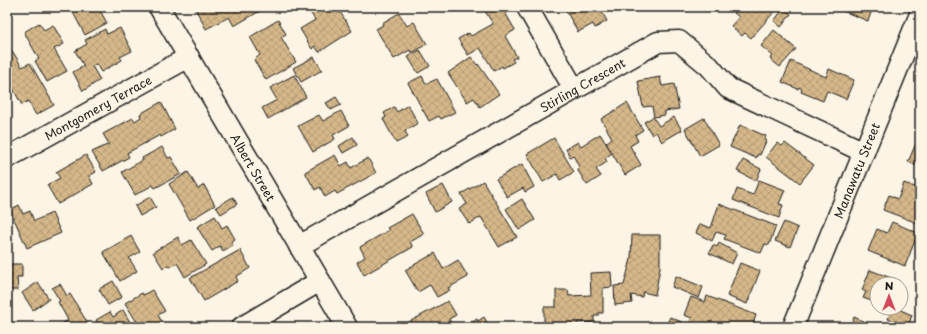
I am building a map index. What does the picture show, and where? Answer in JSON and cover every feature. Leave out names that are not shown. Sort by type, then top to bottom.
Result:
[{"type":"street","name":"Albert Street","points":[[159,7],[347,327]]},
{"type":"street","points":[[527,7],[574,89]]},
{"type":"street","name":"Manawatu Street","points":[[793,327],[920,14]]},
{"type":"street","name":"Stirling Crescent","points":[[300,246],[658,42],[679,41],[709,66],[728,88],[864,152]]},
{"type":"street","name":"Montgomery Terrace","points":[[7,158],[189,58]]},
{"type":"street","points":[[242,327],[320,281]]},
{"type":"building","points":[[70,7],[98,7],[107,23],[85,35]]},
{"type":"building","points":[[201,7],[258,7],[260,11],[234,26],[229,17],[206,29],[196,10]]},
{"type":"building","points":[[307,7],[337,7],[352,31],[319,52],[315,46],[312,49],[300,29],[315,20]]},
{"type":"building","points":[[491,7],[502,7],[515,30],[505,36],[517,57],[512,59],[514,62],[503,68],[502,66],[494,71],[480,48],[468,55],[458,39],[469,33],[471,36],[493,24],[485,11]]},
{"type":"building","points":[[564,7],[599,7],[607,21],[595,28],[593,24],[578,32]]},
{"type":"building","points":[[654,7],[675,7],[675,8]]},
{"type":"building","points":[[739,7],[771,7],[775,11],[751,38],[745,33],[742,36],[731,26],[739,17],[734,13]]},
{"type":"building","points":[[844,7],[873,7],[868,21],[843,11]]},
{"type":"building","points":[[784,8],[791,14],[781,27],[774,21]]},
{"type":"building","points":[[399,13],[407,26],[414,22],[427,44],[412,53],[410,50],[394,59],[376,29],[383,25],[382,23]]},
{"type":"building","points":[[278,20],[286,34],[281,37],[296,62],[266,80],[254,60],[260,55],[250,37]]},
{"type":"building","points":[[39,23],[44,30],[53,25],[64,44],[54,49],[67,71],[47,82],[35,61],[39,59],[24,32]]},
{"type":"building","points":[[120,28],[132,51],[120,57],[122,60],[101,72],[96,64],[92,66],[100,80],[83,91],[73,72],[84,66],[75,51],[87,44],[85,40],[105,29],[107,34]]},
{"type":"building","points":[[774,30],[796,49],[780,67],[770,59],[773,56],[761,46]]},
{"type":"building","points":[[7,34],[11,43],[7,45]]},
{"type":"building","points":[[420,50],[430,66],[418,73],[408,57]]},
{"type":"building","points":[[13,52],[22,67],[30,63],[54,105],[36,115],[28,101],[22,105],[12,87],[7,90],[7,55]]},
{"type":"building","points":[[314,57],[322,70],[301,82],[293,68]]},
{"type":"building","points":[[471,57],[477,65],[478,64],[499,94],[480,107],[474,98],[467,102],[448,73]]},
{"type":"building","points":[[791,61],[826,77],[829,69],[854,80],[846,99],[827,91],[823,101],[801,92],[802,89],[799,87],[798,89],[782,82]]},
{"type":"building","points":[[294,75],[306,97],[268,119],[262,108],[277,100],[270,88]]},
{"type":"building","points":[[422,76],[426,84],[437,79],[455,112],[441,119],[439,116],[429,121],[408,83]]},
{"type":"building","points":[[660,77],[662,86],[674,84],[679,109],[665,111],[665,115],[654,117],[652,106],[643,107],[638,81]]},
{"type":"building","points":[[336,97],[341,105],[331,110],[326,103]]},
{"type":"building","points":[[161,102],[175,129],[161,137],[160,135],[127,153],[129,157],[103,171],[92,152],[109,144],[103,134],[133,118],[135,121],[141,117],[140,114]]},
{"type":"building","points":[[627,103],[643,130],[635,135],[638,141],[630,146],[641,165],[625,175],[606,143],[612,138],[601,119]]},
{"type":"building","points":[[408,105],[418,123],[405,131],[408,137],[396,143],[383,119],[386,117],[384,113],[394,107],[397,112]]},
{"type":"building","points":[[341,111],[349,126],[333,135],[335,139],[313,152],[298,126],[319,115],[323,121]]},
{"type":"building","points":[[653,117],[659,126],[674,117],[682,130],[662,142],[656,132],[652,135],[644,122]]},
{"type":"building","points":[[704,118],[719,145],[700,156],[685,129]]},
{"type":"building","points":[[740,125],[766,136],[764,140],[766,141],[760,155],[758,154],[756,158],[730,147]]},
{"type":"building","points":[[600,134],[612,153],[605,158],[607,162],[596,169],[601,176],[587,185],[577,169],[579,167],[573,155],[570,157],[566,149],[578,142],[581,146]]},
{"type":"building","points":[[353,137],[357,145],[343,153],[339,146]]},
{"type":"building","points":[[554,138],[574,172],[560,180],[557,174],[543,182],[527,154]]},
{"type":"building","points":[[917,141],[920,142],[920,167],[908,162]]},
{"type":"building","points":[[777,143],[782,146],[785,143],[814,165],[800,183],[766,157]]},
{"type":"building","points":[[162,147],[168,158],[171,157],[181,174],[155,188],[153,185],[135,195],[122,172],[143,160],[142,158]]},
{"type":"building","points":[[86,155],[96,172],[89,176],[93,184],[58,204],[47,185],[60,178],[56,172]]},
{"type":"building","points":[[335,155],[341,166],[348,162],[351,168],[368,158],[376,173],[337,194],[335,191],[325,197],[320,187],[315,190],[305,172]]},
{"type":"building","points":[[743,160],[761,169],[756,181],[737,171]]},
{"type":"building","points":[[522,164],[534,187],[525,192],[523,188],[507,197],[496,179]]},
{"type":"building","points":[[188,172],[198,189],[204,185],[215,205],[190,220],[169,184]]},
{"type":"building","points":[[759,180],[785,190],[779,204],[783,205],[779,218],[733,200],[737,189],[753,195]]},
{"type":"building","points":[[483,181],[517,237],[499,247],[481,217],[469,224],[459,209],[467,204],[461,194]]},
{"type":"building","points":[[904,183],[920,189],[920,224],[883,210],[889,195],[898,199]]},
{"type":"building","points":[[443,185],[452,202],[435,212],[426,194]]},
{"type":"building","points":[[150,197],[156,207],[140,216],[135,206]]},
{"type":"building","points":[[233,197],[237,204],[221,214],[216,207]]},
{"type":"building","points":[[522,199],[535,220],[519,230],[506,209]]},
{"type":"building","points":[[719,204],[776,226],[769,245],[765,244],[761,253],[724,239],[726,235],[716,232],[712,241],[696,233],[700,224],[711,228]]},
{"type":"building","points":[[19,205],[23,214],[30,211],[34,221],[52,213],[61,233],[27,248],[10,210]]},
{"type":"building","points":[[412,214],[424,234],[410,242],[413,247],[364,275],[357,262],[365,257],[360,247],[389,230],[387,228]]},
{"type":"building","points":[[215,216],[222,228],[227,225],[235,239],[231,242],[233,245],[223,251],[220,246],[212,251],[197,227]]},
{"type":"building","points":[[784,222],[798,228],[790,247],[775,241]]},
{"type":"building","points":[[892,222],[918,233],[905,266],[868,251],[877,229],[887,233]]},
{"type":"building","points":[[7,235],[10,235],[10,242],[7,243]]},
{"type":"building","points":[[632,235],[660,235],[660,268],[655,295],[643,292],[642,297],[631,295],[632,303],[615,305],[614,286],[624,285],[631,259]]},
{"type":"building","points":[[131,236],[140,252],[129,258],[137,271],[120,281],[103,252]]},
{"type":"building","points":[[178,237],[182,245],[191,240],[206,264],[185,277],[177,263],[163,268],[153,252]]},
{"type":"building","points":[[719,243],[737,253],[732,264],[709,253],[713,245],[717,247]]},
{"type":"building","points":[[240,250],[250,268],[236,277],[238,281],[204,301],[190,278]]},
{"type":"building","points":[[435,253],[443,269],[458,260],[468,277],[448,288],[450,290],[437,297],[430,285],[418,292],[405,270]]},
{"type":"building","points":[[740,263],[760,271],[747,304],[727,296]]},
{"type":"building","points":[[7,264],[22,264],[22,277],[17,277],[18,290],[10,290],[7,293]]},
{"type":"building","points":[[870,270],[886,276],[869,276],[869,300],[863,298],[866,292],[862,290]]},
{"type":"building","points":[[611,272],[612,287],[603,288],[603,313],[598,313],[598,316],[594,316],[594,322],[577,323],[577,327],[544,327],[544,307],[556,307],[556,290],[568,290],[569,296],[591,295],[590,273]]},
{"type":"building","points":[[676,276],[703,287],[699,298],[672,287]]},
{"type":"building","points":[[113,281],[122,297],[108,305],[99,289]]},
{"type":"building","points":[[38,282],[49,299],[33,310],[22,293]]},
{"type":"building","points":[[60,284],[67,296],[70,294],[90,327],[57,327],[68,320],[58,302],[60,301],[52,288]]},
{"type":"building","points":[[152,290],[165,311],[158,315],[165,327],[140,327],[125,303],[142,293],[143,295]]},
{"type":"building","points":[[707,296],[756,315],[752,327],[699,327],[689,323],[692,318],[684,315],[691,297],[705,302]]},
{"type":"building","points":[[448,301],[456,315],[449,319],[453,327],[412,327],[409,322]]},
{"type":"building","points":[[123,310],[133,327],[100,327],[96,320],[110,312],[113,317]]},
{"type":"building","points":[[909,314],[912,315],[908,327],[888,319],[889,316],[909,316]]},
{"type":"building","points":[[484,317],[489,326],[462,327],[477,319],[478,321]]},
{"type":"building","points":[[670,317],[684,323],[683,327],[665,327]]},
{"type":"building","points":[[854,317],[872,325],[871,327],[851,327]]}]
